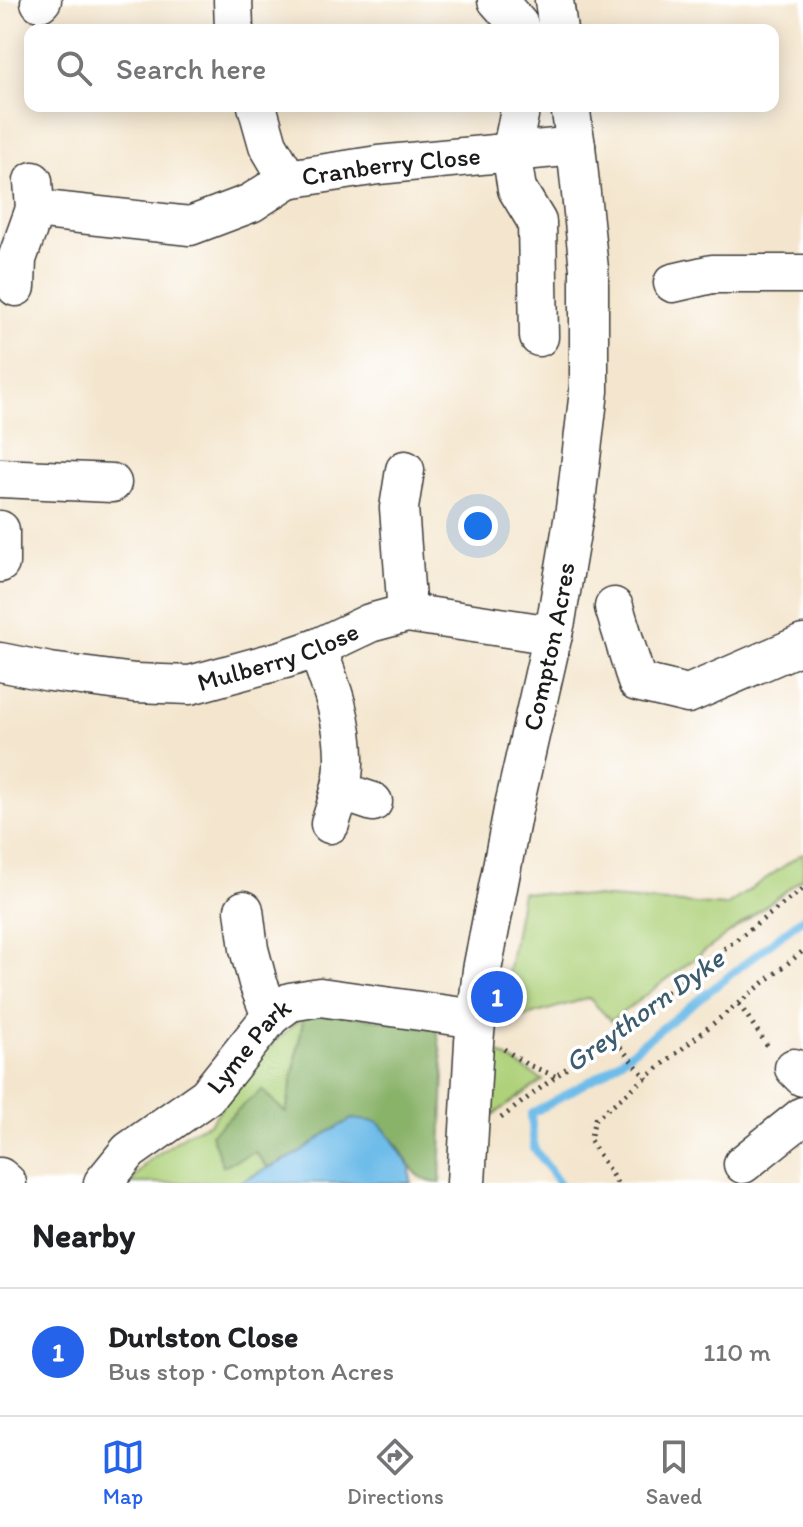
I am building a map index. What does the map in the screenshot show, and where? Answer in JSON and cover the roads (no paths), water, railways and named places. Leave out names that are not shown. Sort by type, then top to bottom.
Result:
[{"type":"street","points":[[233,0],[234,24]]},
{"type":"street","points":[[497,0],[518,24]]},
{"type":"street","points":[[554,0],[557,24]]},
{"type":"street","name":"Cranberry Close","points":[[259,112],[268,145],[288,179],[378,165],[576,146]]},
{"type":"street","points":[[520,112],[511,153],[517,189],[537,222],[539,337]]},
{"type":"street","name":"Compton Acres","points":[[466,1183],[482,970],[513,810],[553,635],[575,509],[589,391],[589,269],[571,112]]},
{"type":"street","points":[[16,287],[17,259],[34,195],[190,226],[251,203],[288,179]]},
{"type":"street","points":[[673,283],[712,274],[803,274]]},
{"type":"street","points":[[405,470],[399,508],[407,613]]},
{"type":"street","points":[[0,478],[112,483]]},
{"type":"street","points":[[0,530],[0,563]]},
{"type":"street","points":[[614,607],[637,682],[688,694],[803,644]]},
{"type":"street","name":"Mulberry Close","points":[[0,662],[135,683],[190,685],[285,659],[370,623],[407,613],[553,635]]},
{"type":"street","points":[[317,648],[342,725],[347,805]]},
{"type":"street","points":[[244,910],[249,949],[271,1016]]},
{"type":"street","name":"Lyme Park","points":[[103,1183],[129,1151],[207,1096],[271,1016],[290,1002],[320,997],[476,1030]]},
{"type":"street","points":[[743,1164],[803,1116]]},
{"type":"water","points":[[352,1119],[378,1122],[410,1167],[411,1183],[238,1183],[300,1153]]},
{"type":"waterway","name":"Greythorn Dyke","points":[[559,1183],[534,1148],[531,1114],[607,1071],[803,918]]},
{"type":"place","name":"Durlston Close","points":[[497,997]]}]
